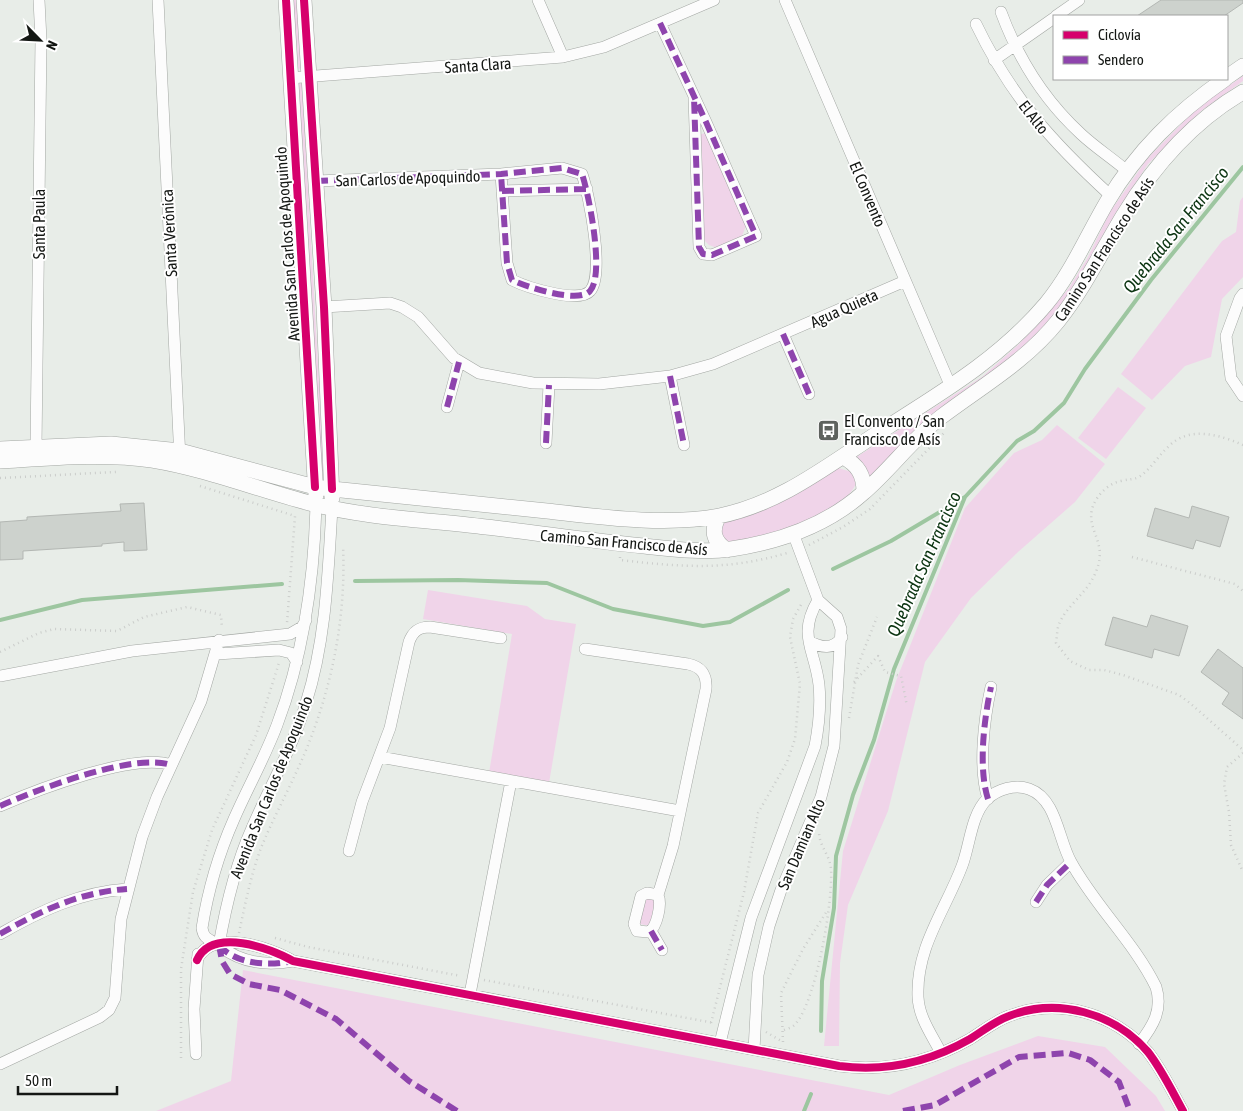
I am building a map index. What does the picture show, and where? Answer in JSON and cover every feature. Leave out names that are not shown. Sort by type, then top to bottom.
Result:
[{"type":"main road","name":"Avenida San Carlos de Apoquindo","points":[[286,0],[316,505]]},
{"type":"main road","name":"Avenida San Carlos de Apoquindo","points":[[304,0],[324,307],[332,508]]},
{"type":"main road","name":"Camino San Francisco de Asís","points":[[1228,77],[1243,66]]},
{"type":"main road","name":"Camino San Francisco de Asís","points":[[0,449],[111,444],[315,487],[559,512],[667,520],[719,516],[777,496],[814,476],[950,387],[1006,346],[1056,291],[1127,171],[1165,126],[1194,100],[1223,80]]},
{"type":"main road","name":"Camino San Francisco de Asís","points":[[0,461],[110,456],[180,458],[316,505],[332,508],[668,548],[727,550],[772,540],[793,533],[831,515],[864,492],[939,419],[1020,361],[1050,330],[1077,296],[1123,216],[1147,181],[1174,148],[1205,118],[1243,92]]},
{"type":"main road","points":[[843,457],[852,462],[860,471],[864,481],[864,492]]},
{"type":"main road","points":[[559,512],[559,536]]},
{"type":"main road","points":[[719,516],[714,524],[714,535],[719,544],[727,550]]},
{"type":"street","name":"Santa Paula","points":[[36,447],[41,40],[39,0]]},
{"type":"street","name":"Santa Verónica","points":[[158,0],[180,458]]},
{"type":"street","points":[[538,0],[563,57]]},
{"type":"street","name":"Santa Clara","points":[[290,78],[563,57],[604,47],[714,0]]},
{"type":"street","name":"El Convento","points":[[785,0],[950,387]]},
{"type":"street","points":[[1058,15],[1080,0]]},
{"type":"street","name":"El Alto","points":[[1001,12],[1015,45],[1037,84],[1065,119],[1127,171]]},
{"type":"street","points":[[994,60],[1053,18]]},
{"type":"street","points":[[660,23],[694,97],[756,236],[712,255],[703,254],[699,247],[694,97]]},
{"type":"street","name":"El Alto","points":[[976,24],[994,60],[1038,123],[1077,166],[1111,196]]},
{"type":"street","name":"San Carlos de Apoquindo","points":[[316,181],[501,174],[562,168],[572,169],[582,174],[593,215],[596,279],[592,290],[587,294],[562,295],[524,287],[512,280],[507,263],[501,174]]},
{"type":"street","name":"San Carlos de Apoquindo","points":[[502,191],[587,189]]},
{"type":"street","name":"Agua Quieta","points":[[324,307],[382,303],[402,307],[418,317],[458,362],[472,370],[495,377],[549,385],[598,384],[670,376],[713,364],[905,281]]},
{"type":"street","points":[[1243,294],[1226,336],[1231,378],[1243,396]]},
{"type":"street","points":[[783,334],[808,394]]},
{"type":"street","points":[[447,407],[458,362]]},
{"type":"street","points":[[670,376],[684,445]]},
{"type":"street","points":[[546,443],[549,385]]},
{"type":"street","name":"Avenida San Carlos de Apoquindo","points":[[196,1054],[194,1009],[197,960],[202,928],[220,856],[238,809],[272,739],[297,662],[308,618],[316,505]]},
{"type":"street","name":"Avenida San Carlos de Apoquindo","points":[[219,945],[230,890],[239,862],[295,734],[316,668],[326,606],[332,508]]},
{"type":"street","name":"San Damian Alto","points":[[754,1050],[758,975],[769,926],[781,890],[821,797],[831,761],[836,731],[842,637],[837,617],[818,600],[793,533]]},
{"type":"street","name":"San Damian Alto","points":[[720,1043],[751,918],[815,746],[820,720],[820,700],[818,678],[809,642],[808,624],[818,600]]},
{"type":"street","points":[[0,676],[91,657],[219,640],[285,634],[297,631],[308,618]]},
{"type":"street","points":[[349,851],[362,802],[380,758],[396,706],[409,642],[416,630],[430,627],[501,638]]},
{"type":"street","points":[[809,642],[828,647],[837,644],[842,637]]},
{"type":"street","points":[[0,1064],[100,1017],[109,1010],[115,998],[118,941],[127,889],[142,837],[171,765],[194,718],[219,640]]},
{"type":"street","points":[[585,649],[688,664],[700,668],[705,675],[706,689],[668,864],[658,894],[660,903],[651,932]]},
{"type":"street","points":[[216,654],[282,650],[291,653],[297,662]]},
{"type":"street","points":[[988,799],[984,783],[984,747],[991,687]]},
{"type":"street","points":[[380,758],[680,811]]},
{"type":"street","points":[[0,806],[42,788],[94,773],[148,762],[171,765]]},
{"type":"street","points":[[470,994],[511,781]]},
{"type":"street","points":[[941,1053],[919,1006],[920,965],[930,932],[962,866],[976,817],[988,799],[998,791],[1018,787],[1040,795],[1051,810],[1071,862],[1156,987],[1158,1010],[1150,1030],[1139,1044]]},
{"type":"street","points":[[1036,902],[1047,885],[1071,862]]},
{"type":"street","points":[[0,934],[55,905],[102,892],[127,889]]},
{"type":"street","points":[[651,932],[640,932],[635,929],[634,924],[641,896],[647,893],[658,894]]},
{"type":"street","points":[[202,928],[206,939],[219,945]]},
{"type":"street","points":[[651,932],[662,950]]},
{"type":"street","points":[[197,960],[205,948],[237,943],[278,952],[293,962],[470,994],[754,1050],[865,1068],[896,1067],[941,1053],[1007,1017],[1041,1008],[1070,1009],[1101,1018],[1119,1028],[1139,1044],[1155,1062],[1183,1111]]},
{"type":"path","points":[[620,552],[620,560],[699,567],[736,565],[770,558],[798,549],[843,527],[870,509],[945,434],[945,429]]},
{"type":"path","points":[[1243,445],[1222,436],[1201,433],[1182,438],[1169,445],[1144,474],[1133,480],[1119,481],[1098,496],[1093,507],[1090,522],[1101,548],[1100,559],[1093,578],[1058,625],[1056,643],[1070,661],[1089,670],[1104,670],[1123,675],[1179,695],[1243,752],[1227,767],[1224,784],[1229,812],[1231,845],[1243,872]]},
{"type":"path","points":[[0,478],[118,472]]},
{"type":"path","points":[[195,485],[295,516],[285,634]]},
{"type":"path","points":[[1132,557],[1234,584],[1243,591]]},
{"type":"path","points":[[711,1023],[744,892],[758,813],[787,762],[795,739],[800,684],[790,633],[796,612],[805,597]]},
{"type":"path","points":[[0,652],[49,630],[117,630],[144,617],[182,608],[222,614],[221,628],[230,627]]},
{"type":"path","points":[[848,721],[858,665],[877,618]]},
{"type":"path","points":[[181,1058],[181,969],[185,929],[193,892],[204,850],[218,814],[264,715],[282,650]]},
{"type":"path","points":[[889,673],[899,676],[907,706]]},
{"type":"path","points":[[784,1030],[795,1025],[805,1006],[814,980],[828,910],[832,869],[819,837],[820,827]]},
{"type":"path","points":[[783,1042],[784,1030],[780,1006],[782,989],[803,949],[828,910]]},
{"type":"shaded area","points":[[292,0],[298,0],[302,67],[299,69],[296,67]]},
{"type":"shaded area","points":[[1243,76],[1243,81],[1201,111],[1148,164],[1115,214],[1064,304],[1043,328],[1013,357],[870,476],[863,463],[855,458],[982,377],[1019,344],[1069,288],[1087,259],[1110,212],[1147,159],[1197,108]]},
{"type":"shaded area","points":[[298,83],[302,84],[324,471],[318,472]]},
{"type":"shaded area","points":[[705,133],[746,226],[742,236],[717,248],[709,245],[704,240],[699,135]]},
{"type":"shaded area","points":[[1243,197],[1243,277],[1222,299],[1211,357],[1185,366],[1152,400],[1121,374],[1222,241],[1236,232],[1240,201]]},
{"type":"shaded area","points":[[1118,387],[1146,408],[1106,459],[1078,438]]},
{"type":"shaded area","points":[[1057,425],[1105,464],[1075,502],[1018,552],[971,598],[925,662],[888,811],[848,905],[840,963],[839,1046],[824,1046],[843,851],[896,681],[965,508],[1014,453],[1042,440]]},
{"type":"shaded area","points":[[838,468],[852,472],[857,480],[851,493],[822,514],[782,530],[730,543],[719,535],[724,520]]},
{"type":"shaded area","points":[[428,590],[527,606],[545,619],[576,624],[549,783],[489,773],[512,634],[423,619]]},
{"type":"shaded area","points":[[645,898],[655,900],[650,926],[640,924]]},
{"type":"shaded area","points":[[243,970],[889,1095],[960,1065],[1038,1036],[1105,1047],[1156,1096],[1165,1111],[156,1111],[231,1081]]},
{"type":"building","points":[[1161,0],[1243,0],[1243,3],[1225,15],[1138,15]]},
{"type":"building","points":[[144,503],[147,550],[124,551],[124,542],[102,544],[102,546],[23,551],[23,559],[0,560],[0,522],[27,520],[27,517],[121,511],[120,504]]},
{"type":"building","points":[[1192,506],[1229,517],[1220,547],[1196,540],[1193,549],[1147,536],[1155,508],[1189,518]]},
{"type":"building","points":[[1151,615],[1188,626],[1179,656],[1154,649],[1152,658],[1105,645],[1113,617],[1147,627]]},
{"type":"building","points":[[1218,649],[1243,668],[1243,719],[1222,704],[1229,693],[1201,672]]},
{"type":"waterway","name":"Quebrada San Francisco","points":[[821,1031],[822,981],[834,908],[836,856],[853,795],[874,740],[894,669],[965,497],[1017,441],[1034,431],[1064,403],[1085,369],[1151,280],[1243,167]]},
{"type":"waterway","points":[[833,569],[891,541],[965,497]]},
{"type":"waterway","points":[[355,581],[458,580],[547,583],[613,609],[703,626],[730,622],[788,590]]},
{"type":"waterway","points":[[0,620],[82,600],[282,584]]},
{"type":"waterway","name":"Quebrada San Francisco","points":[[804,1111],[811,1094]]},
{"type":"marked path","points":[[660,23],[706,122],[756,236],[712,255],[703,254],[699,247],[694,97]]},
{"type":"marked path","points":[[316,181],[501,174],[562,168],[582,174],[592,216],[596,252],[596,269],[590,291],[584,295],[564,295],[540,290],[512,280],[507,263],[501,174]]},
{"type":"marked path","points":[[502,191],[587,189]]},
{"type":"marked path","points":[[783,334],[809,394]]},
{"type":"marked path","points":[[447,407],[459,362]]},
{"type":"marked path","points":[[670,376],[684,445]]},
{"type":"marked path","points":[[546,443],[549,385]]},
{"type":"marked path","points":[[988,799],[983,773],[983,743],[991,687]]},
{"type":"marked path","points":[[0,806],[60,783],[111,768],[155,762],[171,765]]},
{"type":"marked path","points":[[1036,902],[1047,885],[1071,862]]},
{"type":"marked path","points":[[0,934],[45,910],[77,898],[127,889]]},
{"type":"marked path","points":[[651,931],[662,950]]},
{"type":"marked path","points":[[219,945],[222,961],[230,974],[249,984],[280,990],[336,1019],[409,1081],[457,1111]]},
{"type":"marked path","points":[[219,945],[234,957],[244,960],[264,963],[293,961]]},
{"type":"marked path","points":[[903,1111],[935,1105],[1019,1057],[1068,1053],[1090,1060],[1119,1082],[1130,1111]]},
{"type":"cycle path","points":[[286,0],[315,487]]},
{"type":"cycle path","points":[[304,0],[324,307],[332,489]]},
{"type":"cycle path","points":[[197,960],[205,950],[215,944],[228,942],[242,943],[257,946],[293,961],[856,1068],[890,1066],[922,1060],[970,1039],[994,1023],[1009,1016],[1028,1010],[1066,1009],[1102,1018],[1134,1038],[1153,1059],[1183,1111]]},
{"type":"place","name":"El Convento / San Francisco de Asís","points":[[828,430]]}]
